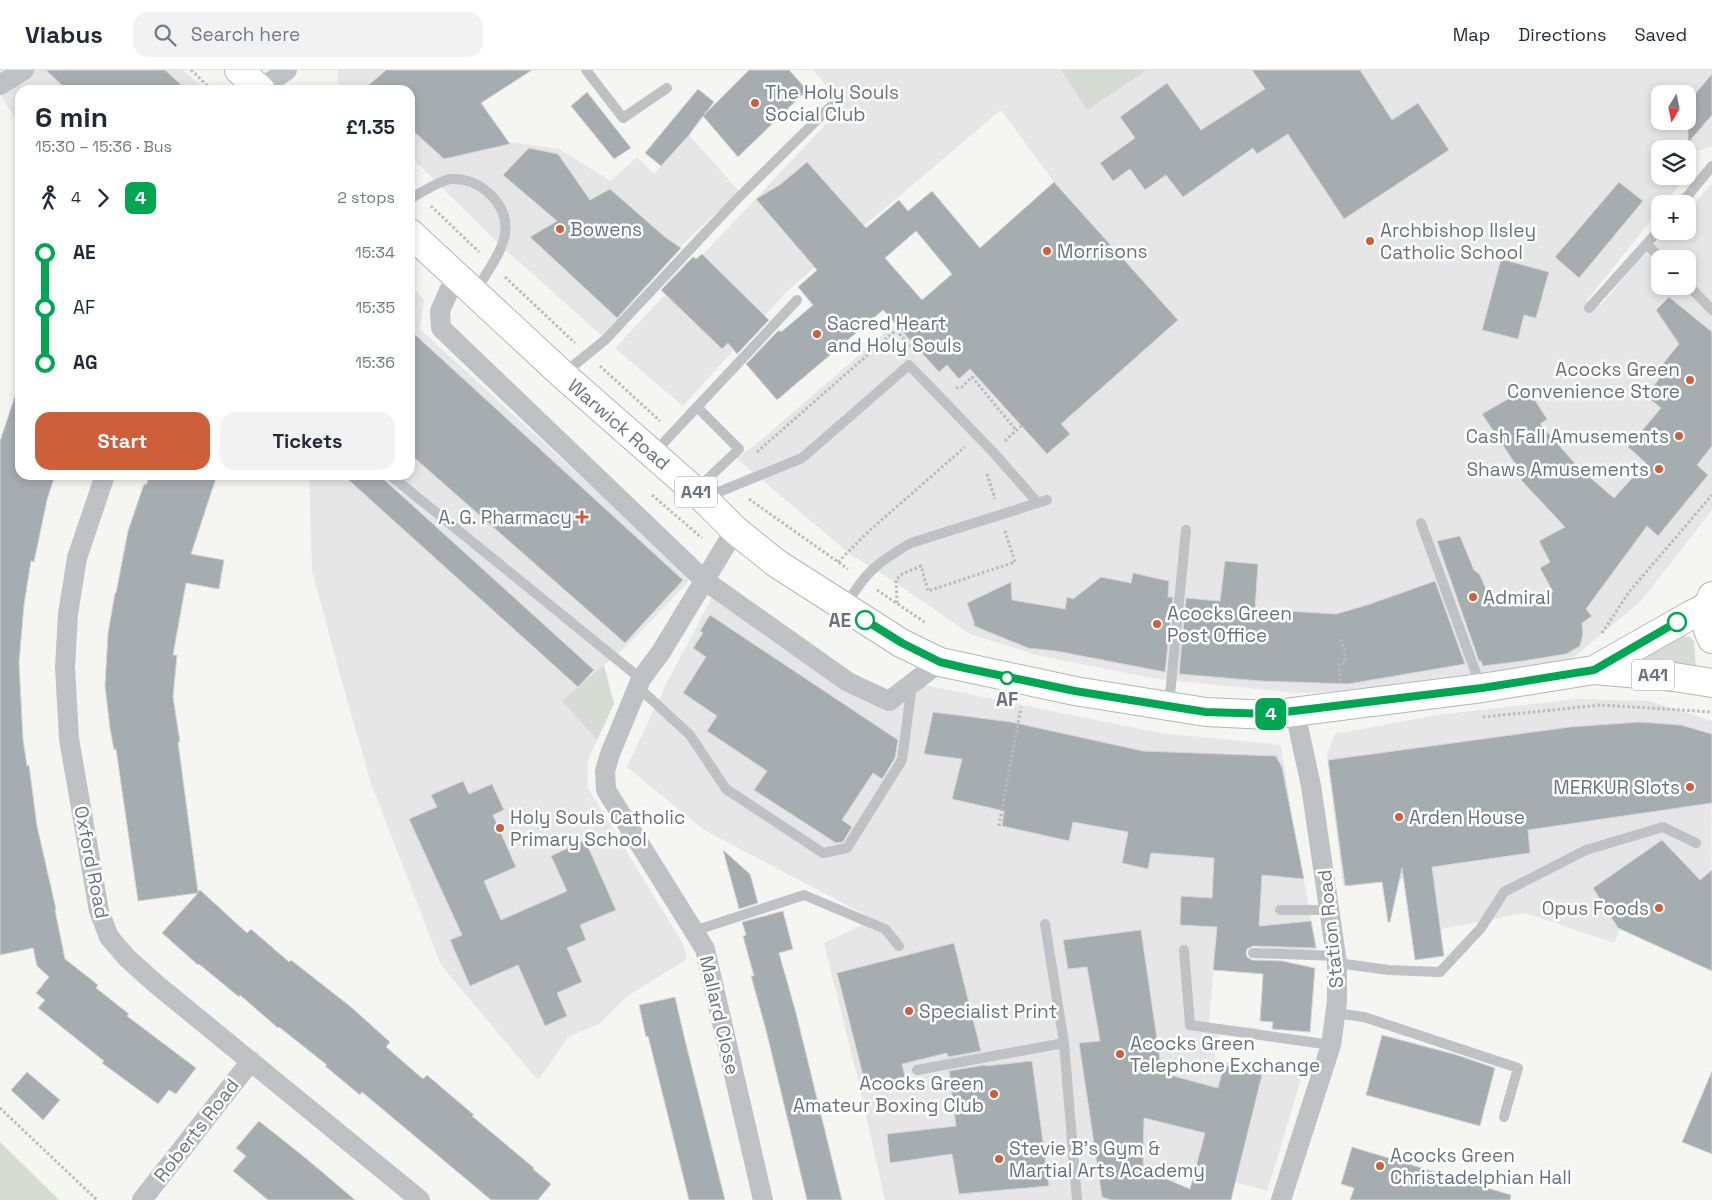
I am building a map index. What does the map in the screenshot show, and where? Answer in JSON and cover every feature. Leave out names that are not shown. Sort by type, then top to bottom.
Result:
[{"type":"highway","points":[[239,70],[255,85]]},
{"type":"highway","name":"Warwick Road","points":[[415,238],[563,375],[699,494],[735,530],[776,563],[902,643],[940,662],[1024,682],[1168,706],[1224,713],[1269,714],[1295,712],[1482,688],[1594,670],[1712,683]]},
{"type":"highway","name":"Warwick Road","points":[[1594,670],[1710,601]]},
{"type":"highway","name":"Warwick Road","points":[[1710,601],[1706,622],[1712,639]]},
{"type":"street","points":[[0,85],[24,70]]},
{"type":"street","points":[[267,85],[287,70]]},
{"type":"street","points":[[465,284],[440,311],[441,328],[704,580],[848,682],[889,701],[940,662]]},
{"type":"street","name":"Oxford Road","points":[[103,480],[77,558],[68,614],[65,667],[69,739],[99,911],[109,937],[126,958],[420,1200]]},
{"type":"street","name":"Mallard Close","points":[[735,530],[640,683],[610,754],[605,771],[606,790],[704,949],[762,1200]]},
{"type":"street","name":"Station Road","points":[[1281,1200],[1331,1045],[1338,982],[1337,960],[1311,786],[1295,712]]},
{"type":"street","name":"Roberts Road","points":[[142,1200],[251,1061]]},
{"type":"lane","points":[[586,70],[623,118],[667,88]]},
{"type":"lane","points":[[563,375],[605,340],[737,199],[831,106]]},
{"type":"lane","points":[[1688,195],[1712,166]]},
{"type":"lane","points":[[415,196],[449,179],[461,179],[488,192],[500,205],[506,220],[505,236],[492,264],[465,284]]},
{"type":"lane","points":[[1589,308],[1651,239]]},
{"type":"lane","points":[[1647,244],[1653,250]]},
{"type":"lane","points":[[1696,293],[1712,310]]},
{"type":"lane","points":[[653,454],[797,300]]},
{"type":"lane","points":[[699,494],[732,486],[802,458],[909,365],[1042,501],[911,543],[891,554],[862,580],[846,607]]},
{"type":"lane","points":[[697,406],[739,449],[699,494]]},
{"type":"lane","points":[[396,480],[640,683],[690,735],[726,789],[823,854],[847,848],[902,760],[912,684]]},
{"type":"lane","points":[[1422,523],[1482,688]]},
{"type":"lane","points":[[1168,706],[1186,530]]},
{"type":"lane","points":[[1254,952],[1337,960],[1389,970],[1440,972],[1481,928],[1504,892],[1586,850],[1663,827],[1696,843]]},
{"type":"lane","points":[[694,931],[804,896],[886,929],[900,946]]},
{"type":"lane","points":[[1280,910],[1330,910]]},
{"type":"lane","points":[[1046,924],[1064,1043],[1077,1200]]},
{"type":"lane","points":[[1184,950],[1190,1025],[1331,1045]]},
{"type":"lane","points":[[1335,1013],[1364,1017],[1518,1068],[1504,1116]]},
{"type":"lane","points":[[917,1070],[1064,1043]]},
{"type":"path","points":[[191,70],[207,85]]},
{"type":"path","points":[[415,198],[492,264],[673,432]]},
{"type":"path","points":[[838,562],[869,531],[967,445],[972,451]]},
{"type":"path","points":[[732,486],[862,580]]},
{"type":"path","points":[[1712,495],[1629,592],[1589,652],[1600,706],[1712,712]]},
{"type":"path","points":[[898,604],[896,580],[902,574],[921,566],[928,591],[1015,562],[1000,514]]},
{"type":"path","points":[[1340,639],[1345,651],[1345,663],[1339,664],[1340,706]]},
{"type":"path","points":[[999,826],[1020,714],[1024,682]]},
{"type":"path","points":[[0,1108],[97,1200]]},
{"type":"shaded area","points":[[0,70],[183,70],[200,85],[15,85],[15,118],[0,94]]},
{"type":"shaded area","points":[[338,70],[457,70],[509,142],[559,149],[611,181],[637,157],[654,174],[689,135],[739,191],[680,247],[602,336],[498,243],[415,161],[415,85],[338,85]]},
{"type":"shaded area","points":[[813,70],[1712,70],[1712,146],[1696,151],[1696,140],[1651,140],[1651,185],[1679,185],[1671,195],[1651,195],[1651,220],[1587,300],[1601,305],[1640,259],[1660,240],[1696,240],[1696,202],[1712,183],[1712,510],[1641,601],[1568,662],[1332,692],[1297,693],[1158,679],[1040,656],[970,634],[850,554],[736,458],[754,446],[895,324],[1054,182],[1001,110],[787,291],[683,406],[615,348],[844,105]]},
{"type":"shaded area","points":[[1061,70],[1147,70],[1087,110]]},
{"type":"shaded area","name":"Holy Souls Catholic Primary School","points":[[415,291],[424,299],[420,329],[690,577],[686,584],[628,645],[562,701],[597,740],[587,763],[588,788],[683,944],[687,959],[626,997],[599,1024],[568,1037],[539,1079],[535,1077],[441,965],[371,783],[312,570],[309,480],[415,480]]},
{"type":"shaded area","points":[[713,596],[894,708],[919,684],[1161,733],[1281,745],[1292,818],[1317,949],[1282,952],[1255,946],[1232,929],[1217,927],[1209,1024],[1259,1028],[1254,1038],[1220,1033],[1214,1059],[1302,1076],[1267,1191],[1180,1167],[1172,1200],[885,1200],[860,1088],[824,943],[860,926],[877,921],[704,830],[627,767],[667,682]]},
{"type":"shaded area","points":[[1677,636],[1690,637],[1694,641],[1696,670],[1624,666]]},
{"type":"shaded area","points":[[604,665],[614,704],[597,740],[562,701]]},
{"type":"shaded area","points":[[1576,699],[1650,701],[1712,721],[1711,971],[1620,929],[1614,943],[1525,913],[1441,929],[1433,876],[1343,885],[1327,755],[1335,734],[1437,715]]},
{"type":"shaded area","points":[[0,1142],[59,1200],[0,1200]]},
{"type":"building","points":[[46,70],[165,70],[182,85],[62,85]]},
{"type":"building","points":[[386,70],[532,70],[481,103],[510,144],[444,159],[415,133],[415,85],[369,85]]},
{"type":"building","name":"The Holy Souls Social Club","points":[[749,70],[789,70],[807,90],[738,157],[703,116],[689,135],[661,166],[645,153],[698,89],[714,102],[704,115]]},
{"type":"building","points":[[1252,70],[1360,70],[1392,120],[1418,103],[1449,150],[1344,219],[1288,134],[1257,154],[1253,148],[1183,197],[1166,175],[1145,190],[1130,169],[1113,181],[1100,163],[1135,138],[1120,117],[1167,83],[1201,130],[1265,89]]},
{"type":"building","points":[[1712,74],[1712,115],[1691,140],[1688,140],[1688,130],[1696,130],[1696,93]]},
{"type":"building","points":[[587,92],[631,148],[614,159],[571,106]]},
{"type":"building","points":[[529,148],[558,154],[590,200],[610,189],[665,237],[681,248],[617,318],[530,237],[557,221],[503,175]]},
{"type":"building","name":"Morrisons","points":[[807,162],[866,228],[899,200],[908,211],[932,191],[980,248],[1054,182],[1178,320],[1061,424],[1070,434],[1047,454],[970,369],[959,379],[947,365],[939,372],[883,310],[777,400],[746,364],[779,330],[781,332],[813,305],[798,287],[817,270],[756,199],[781,184]],"holes":[[[916,231],[952,274],[922,300],[885,258]]]},
{"type":"building","points":[[1619,182],[1643,201],[1579,278],[1555,257]]},
{"type":"building","points":[[702,254],[769,320],[737,354],[728,343],[722,349],[661,290],[693,257],[696,259]]},
{"type":"building","points":[[1501,259],[1549,272],[1536,318],[1524,315],[1518,339],[1482,330]]},
{"type":"building","points":[[1669,297],[1712,332],[1712,446],[1697,465],[1708,475],[1658,536],[1647,526],[1586,609],[1592,616],[1582,623],[1583,634],[1580,646],[1566,654],[1483,666],[1481,661],[1479,661],[1437,541],[1460,536],[1474,570],[1480,575],[1493,606],[1553,592],[1540,568],[1550,562],[1539,541],[1565,527],[1521,480],[1526,473],[1514,462],[1482,414],[1527,388],[1547,419],[1540,424],[1579,468],[1614,498],[1646,463],[1628,447],[1661,408],[1646,396],[1662,375],[1657,371],[1679,344],[1656,310]]},
{"type":"building","points":[[415,335],[683,580],[625,643],[415,458]]},
{"type":"building","points":[[15,396],[15,480],[53,480],[47,500],[34,562],[31,561],[24,605],[19,663],[23,739],[27,766],[29,765],[37,826],[65,959],[98,985],[96,988],[129,1014],[127,1016],[196,1068],[176,1094],[169,1090],[158,1104],[102,1063],[104,1061],[38,1008],[45,1000],[36,993],[49,977],[37,966],[33,948],[0,955],[0,441]]},
{"type":"building","points":[[148,480],[215,480],[191,554],[224,560],[219,589],[186,583],[173,655],[177,655],[173,697],[198,892],[200,890],[247,933],[251,929],[289,962],[291,960],[351,1007],[390,1042],[386,1047],[423,1079],[427,1075],[534,1168],[551,1184],[538,1200],[491,1200],[362,1092],[360,1095],[325,1066],[327,1065],[278,1028],[240,995],[239,997],[198,965],[162,933],[198,893],[138,901],[105,686],[108,633],[115,593],[128,531],[144,484],[146,485]]},
{"type":"building","points":[[349,480],[385,480],[594,670],[578,687]]},
{"type":"building","points":[[1225,561],[1258,564],[1255,609],[1336,614],[1435,581],[1465,664],[1348,684],[1261,681],[1179,674],[1186,598],[1220,601]]},
{"type":"building","points":[[1133,573],[1169,581],[1168,597],[1173,597],[1165,672],[1056,651],[1028,648],[974,626],[967,603],[1011,582],[1012,600],[1065,609],[1067,597],[1073,599],[1101,577],[1131,583]]},
{"type":"building","points":[[710,615],[898,740],[895,758],[882,779],[873,773],[842,820],[852,827],[843,842],[836,843],[754,790],[767,771],[707,731],[717,716],[683,693],[706,657],[693,648],[703,633],[700,631]]},
{"type":"building","points":[[933,712],[1011,722],[1143,751],[1276,756],[1282,767],[1304,879],[1262,875],[1259,926],[1311,921],[1316,948],[1253,946],[1247,949],[1246,953],[1247,957],[1252,960],[1282,961],[1315,968],[1310,1032],[1272,1029],[1273,1022],[1260,1021],[1263,974],[1213,970],[1217,927],[1180,925],[1181,896],[1212,898],[1214,858],[1151,853],[1148,869],[1122,863],[1128,832],[1073,822],[1069,841],[1002,826],[1004,811],[952,799],[962,759],[924,754]]},
{"type":"building","points":[[1639,722],[1681,725],[1712,734],[1712,803],[1528,830],[1530,853],[1432,867],[1444,956],[1415,960],[1402,868],[1390,922],[1388,922],[1382,882],[1345,886],[1328,760],[1570,727]]},
{"type":"building","points":[[463,781],[469,794],[492,784],[504,810],[493,815],[516,867],[484,881],[501,920],[567,891],[551,856],[585,840],[616,910],[580,925],[586,940],[567,948],[582,982],[557,993],[567,1016],[545,1026],[518,965],[470,986],[450,940],[462,935],[409,819],[437,807],[431,795]]},
{"type":"building","name":"Opus Foods","points":[[1662,840],[1700,880],[1712,870],[1712,971],[1618,928],[1593,888]]},
{"type":"building","points":[[723,850],[750,874],[758,903],[739,909]]},
{"type":"building","points":[[783,911],[793,949],[779,953],[796,1013],[842,1200],[807,1200],[751,976],[754,976],[743,936],[746,935],[742,922]]},
{"type":"building","name":"Acocks Green Telephone Exchange","points":[[1141,930],[1162,1073],[1218,1088],[1224,1065],[1262,1075],[1231,1200],[1111,1200],[1102,1197],[1079,1043],[1100,1041],[1087,967],[1068,969],[1063,940]],"holes":[[[1144,1118],[1205,1133],[1190,1189],[1143,1169]]]},
{"type":"building","name":"Specialist Print","points":[[954,943],[981,1051],[948,1057],[947,1053],[902,1064],[905,1077],[866,1087],[837,973]]},
{"type":"building","points":[[675,997],[725,1200],[689,1200],[648,1036],[646,1037],[639,1005]]},
{"type":"building","points":[[1382,1035],[1457,1055],[1495,1068],[1480,1126],[1366,1095]]},
{"type":"building","name":"Stevie B's Gym & Martial Arts Academy","points":[[1032,1061],[1049,1186],[959,1194],[952,1154],[890,1163],[887,1134],[956,1126],[949,1071],[985,1065]]},
{"type":"building","points":[[1712,1071],[1712,1154],[1682,1142]]},
{"type":"building","points":[[27,1072],[60,1100],[43,1120],[11,1090]]},
{"type":"building","points":[[259,1121],[355,1200],[268,1200],[233,1171],[246,1156],[236,1148]]},
{"type":"building","name":"Acocks Green Christadelphian Hall","points":[[1352,1147],[1511,1195],[1510,1200],[1350,1200],[1354,1188],[1341,1184]]},
{"type":"bus line","name":"4","points":[[865,620],[902,643],[940,662],[1024,682],[1206,712],[1269,714],[1482,688],[1594,670],[1677,622]]},
{"type":"place","name":"The Holy Souls Social Club","points":[[755,103]]},
{"type":"place","name":"Bowens","points":[[560,229]]},
{"type":"place","name":"Archbishop Ilsley Catholic School","points":[[1370,241]]},
{"type":"place","name":"Morrisons","points":[[1047,251]]},
{"type":"place","name":"Sacred Heart and Holy Souls","points":[[817,334]]},
{"type":"place","name":"Acocks Green Convenience Store","points":[[1690,380]]},
{"type":"place","name":"Cash Fall Amusements","points":[[1679,436]]},
{"type":"place","name":"Shaws Amusements","points":[[1659,469]]},
{"type":"place","name":"A. G. Pharmacy","points":[[582,517]]},
{"type":"place","name":"Admiral","points":[[1473,597]]},
{"type":"place","name":"AE","points":[[865,620]]},
{"type":"place","name":"Acocks Green Post Office","points":[[1157,624]]},
{"type":"place","name":"AF","points":[[1007,678]]},
{"type":"place","name":"MERKUR Slots","points":[[1690,787]]},
{"type":"place","name":"Arden House","points":[[1399,817]]},
{"type":"place","name":"Holy Souls Catholic Primary School","points":[[500,828]]},
{"type":"place","name":"Opus Foods","points":[[1659,908]]},
{"type":"place","name":"Specialist Print","points":[[909,1011]]},
{"type":"place","name":"Acocks Green Telephone Exchange","points":[[1120,1054]]},
{"type":"place","name":"Acocks Green Amateur Boxing Club","points":[[994,1094]]},
{"type":"place","name":"Stevie B's Gym & Martial Arts Academy","points":[[999,1159]]},
{"type":"place","name":"Acocks Green Christadelphian Hall","points":[[1380,1166]]}]
